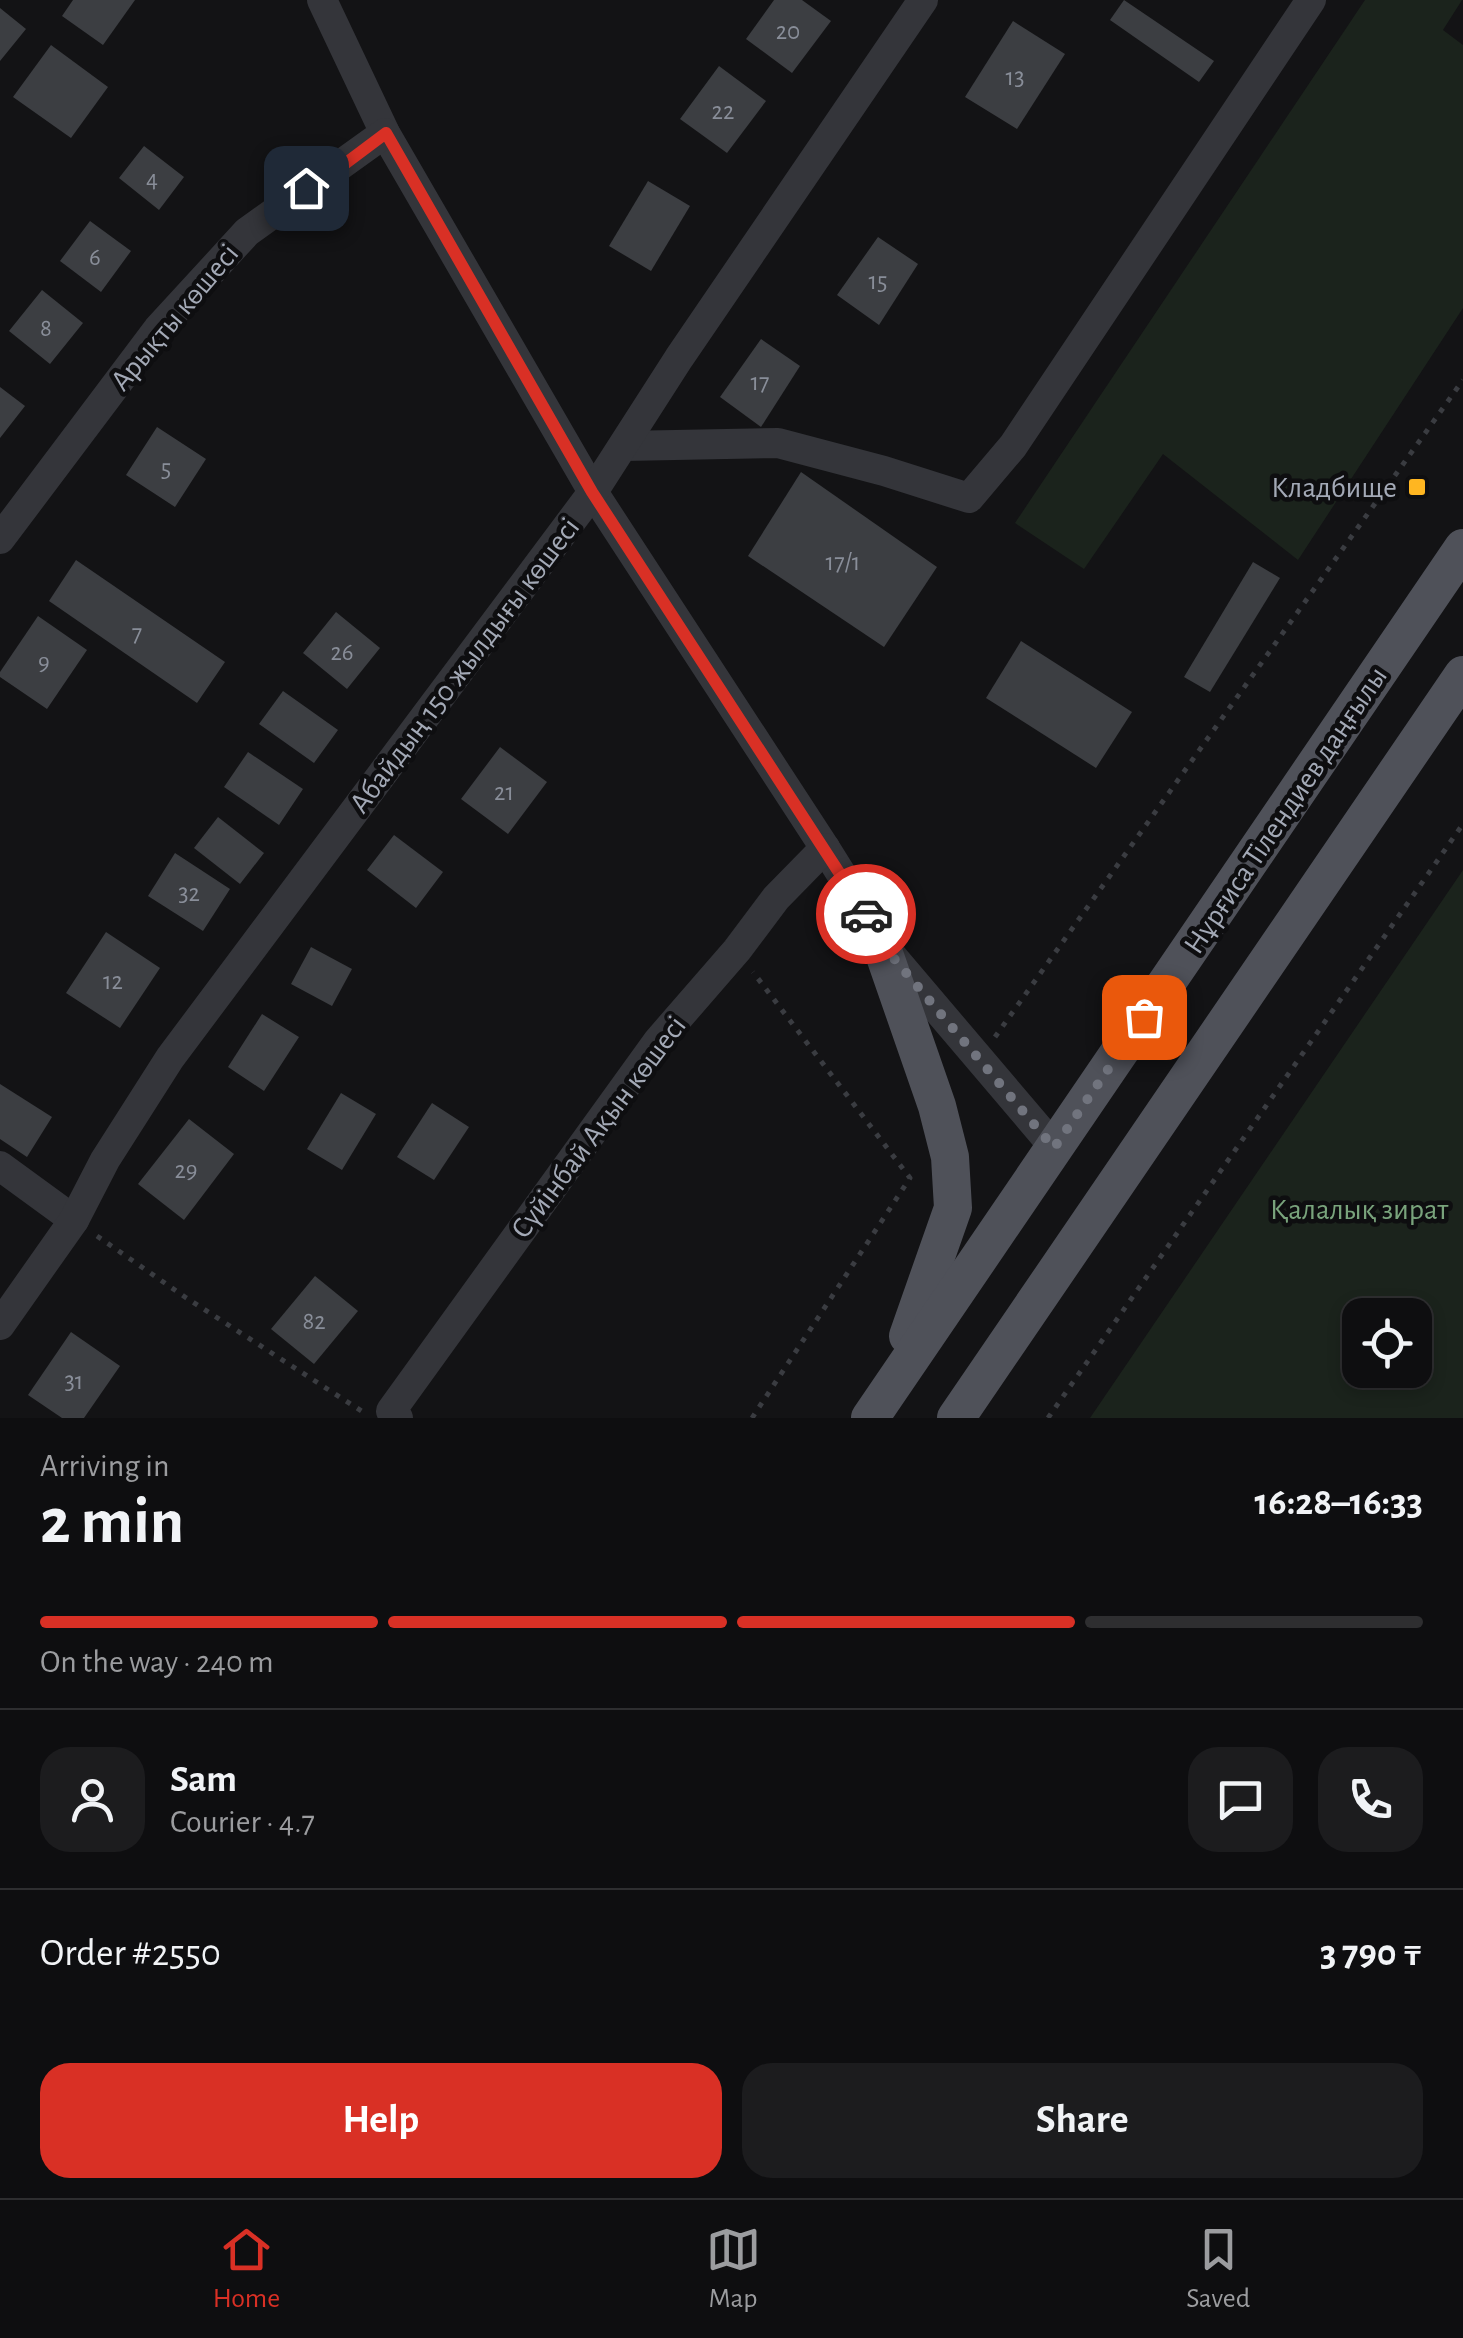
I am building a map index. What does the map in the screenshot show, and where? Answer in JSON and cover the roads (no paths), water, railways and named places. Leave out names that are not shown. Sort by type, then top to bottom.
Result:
[{"type":"main road","name":"Нұрғиса Тілендиев даңғылы","points":[[879,1405],[1463,548]]},
{"type":"main road","points":[[956,1418],[1463,675]]},
{"type":"main road","points":[[879,1405],[953,1208],[950,1158],[938,1106],[880,942]]},
{"type":"street","points":[[322,0],[386,133],[592,492],[825,848],[880,942],[1054,1148]]},
{"type":"street","name":"Абайдың 150 жылдығы көшесі","points":[[0,1326],[74,1220],[105,1160],[170,1058],[592,492],[923,0]]},
{"type":"street","points":[[624,446],[778,443],[884,470],[969,498],[1013,446],[1311,0]]},
{"type":"street","name":"Арықты көшесі","points":[[0,539],[158,328],[247,232],[386,133]]},
{"type":"street","name":"Сүйінбай Ақын көшесі","points":[[387,1416],[658,1041],[737,950],[776,898],[825,848]]},
{"type":"street","points":[[0,1166],[74,1220]]},
{"type":"place","name":"Кладбище","points":[[1417,487]]},
{"type":"park label","name":"Қалалық зират","points":[[1359,1209]]}]
